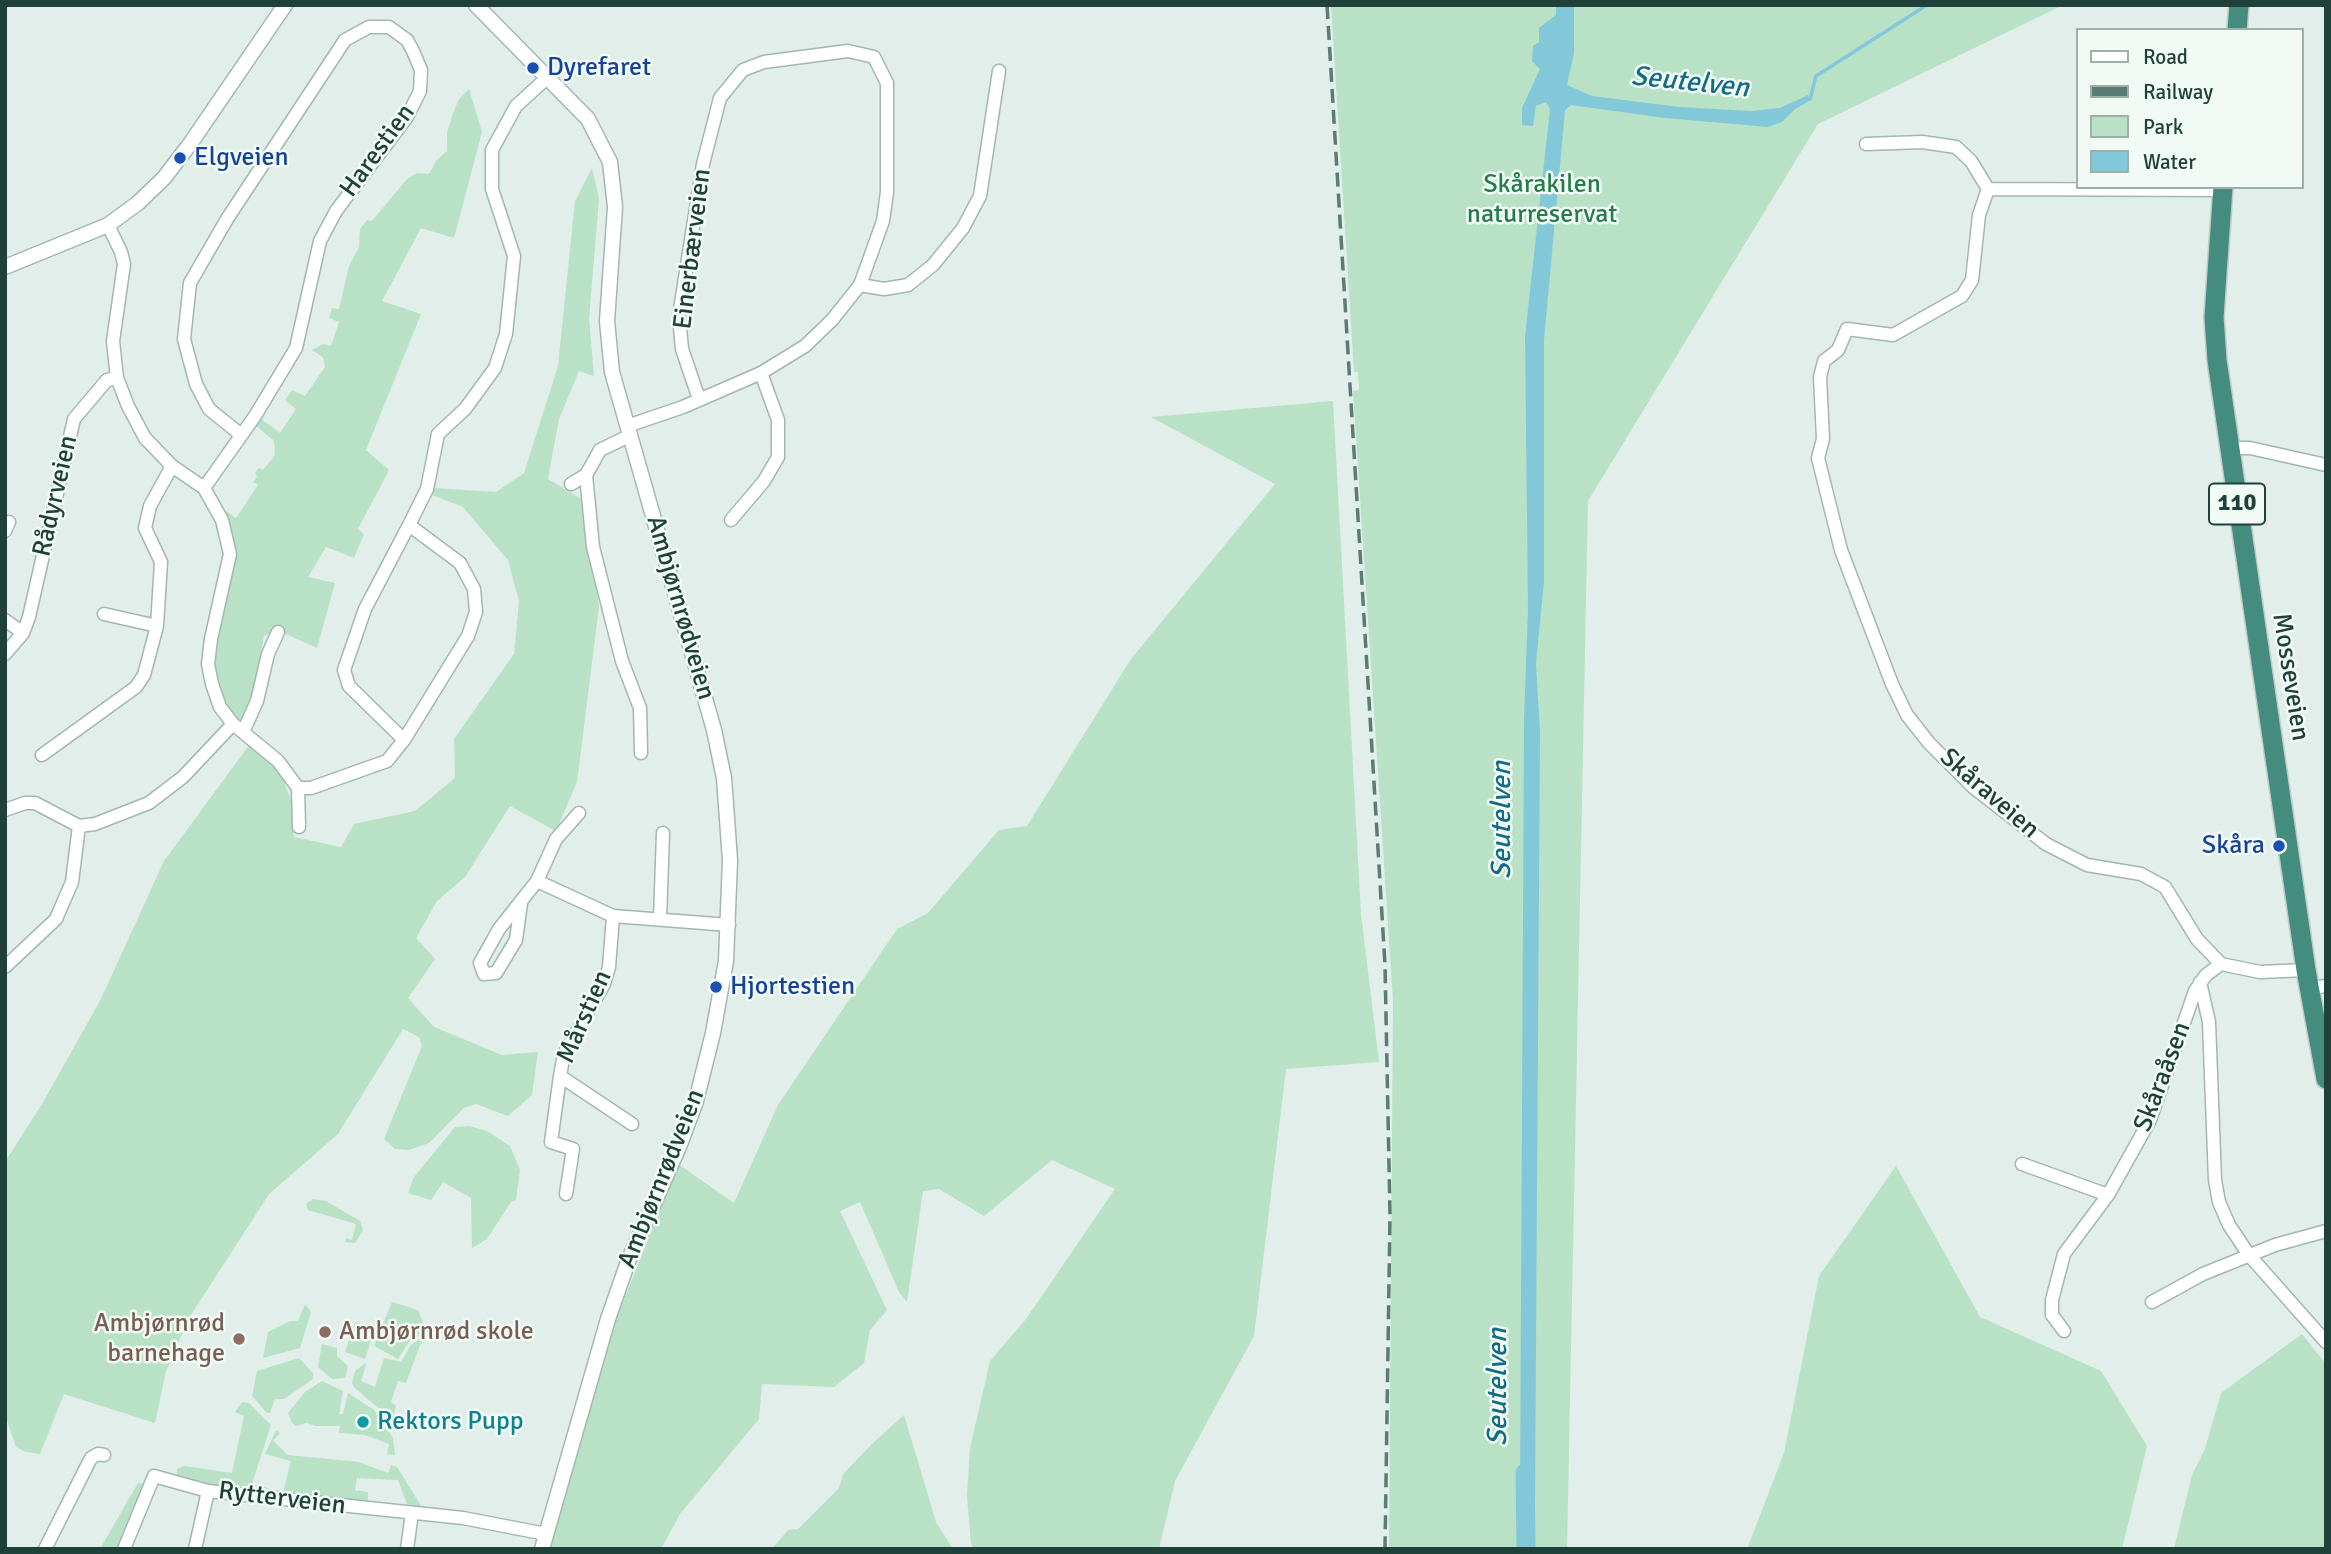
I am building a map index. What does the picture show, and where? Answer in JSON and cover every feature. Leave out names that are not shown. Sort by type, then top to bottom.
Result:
[{"type":"highway","points":[[2237,28],[2239,5]]},
{"type":"highway","name":"Mosseveien","points":[[2223,189],[2214,317],[2228,448],[2314,981],[2326,1079]]},
{"type":"street","points":[[5,267],[107,225],[138,203],[164,178],[285,5]]},
{"type":"street","name":"Ambjørnrødveien","points":[[476,5],[549,76],[588,119],[610,162],[615,207],[607,334],[612,372],[703,687],[724,778],[730,860],[729,925],[720,999],[696,1101],[680,1147],[629,1259],[608,1319],[544,1542]]},
{"type":"street","name":"Harestien","points":[[204,488],[255,416],[296,348],[320,241],[336,211],[407,117],[420,91],[421,70],[413,51],[407,40],[389,27],[369,27],[345,40],[227,219],[190,283],[184,339],[196,384],[209,409],[240,434]]},
{"type":"street","name":"Einerbærveien","points":[[699,399],[682,349],[679,316],[703,164],[720,98],[743,70],[764,62],[848,51],[874,57],[887,83],[887,192],[883,221],[860,285]]},
{"type":"street","points":[[571,484],[586,475],[600,450],[628,431],[761,373],[804,346],[832,320],[860,285],[884,289],[908,285],[933,265],[963,228],[980,196],[999,71]]},
{"type":"street","points":[[404,740],[349,686],[344,670],[365,609],[427,489],[438,433],[465,409],[495,368],[506,334],[514,256],[492,189],[492,150],[516,106],[549,76]]},
{"type":"street","points":[[1866,144],[1922,142],[1956,147],[1971,160],[1988,189],[2076,189]]},
{"type":"street","name":"Skåraveien","points":[[1988,189],[1979,215],[1972,280],[1962,296],[1893,335],[1847,329],[1838,350],[1824,361],[1820,377],[1823,439],[1818,458],[1841,550],[1892,684],[1907,715],[1973,787],[2046,844],[2087,866],[2141,874],[2165,887],[2197,939],[2221,964]]},
{"type":"street","points":[[107,225],[124,264],[113,341],[117,377],[128,406],[145,438],[172,466],[204,488],[222,520],[230,554],[208,664],[220,707],[238,728],[278,761],[298,788],[299,827]]},
{"type":"street","points":[[731,520],[764,481],[778,457],[778,420],[761,373]]},
{"type":"street","name":"Rådyrveien","points":[[5,654],[23,633],[74,419],[107,380],[117,377]]},
{"type":"street","points":[[2228,448],[2250,448],[2326,465]]},
{"type":"street","points":[[42,755],[136,687],[144,675],[157,626],[161,562],[145,528],[150,506],[172,466]]},
{"type":"street","points":[[586,475],[593,547],[622,661],[640,708],[641,753]]},
{"type":"street","points":[[298,788],[310,788],[387,761],[404,740],[468,636],[476,612],[474,589],[460,563],[409,525]]},
{"type":"street","points":[[104,614],[157,626]]},
{"type":"street","points":[[5,620],[23,633]]},
{"type":"street","points":[[5,810],[25,803],[35,803],[79,826],[95,824],[149,803],[238,728],[257,701],[268,654],[278,632]]},
{"type":"street","points":[[521,903],[516,940],[496,973],[484,974],[480,963],[499,929],[537,881],[556,839],[579,813]]},
{"type":"street","points":[[5,967],[56,919],[72,882],[79,826]]},
{"type":"street","points":[[660,919],[663,833]]},
{"type":"street","points":[[537,881],[613,916],[729,925]]},
{"type":"street","name":"Mårstien","points":[[566,1194],[580,1146],[551,1142],[560,1076],[564,1054],[604,984],[609,967],[613,916]]},
{"type":"street","points":[[2221,964],[2314,981]]},
{"type":"street","name":"Skåraåsen","points":[[2064,1331],[2052,1315],[2064,1254],[2108,1195],[2150,1120],[2177,1039],[2200,982],[2221,964]]},
{"type":"street","points":[[2200,982],[2209,1022],[2215,1180],[2219,1202],[2229,1225],[2249,1255],[2326,1342]]},
{"type":"street","name":"Mårstien","points":[[560,1076],[632,1124]]},
{"type":"street","points":[[2022,1164],[2108,1195]]},
{"type":"street","points":[[2152,1302],[2203,1274],[2249,1255],[2326,1231]]},
{"type":"street","points":[[45,1549],[91,1458],[97,1454],[104,1455]]},
{"type":"street","name":"Rytterveien","points":[[124,1549],[154,1476],[208,1491],[463,1518],[544,1542]]},
{"type":"street","points":[[195,1549],[208,1491]]},
{"type":"street","points":[[407,1549],[412,1513]]},
{"type":"green space","name":"Skårakilen naturreservat","points":[[1331,5],[2063,5],[1818,124],[1588,501],[1567,1548],[1389,1549],[1393,1001],[1353,391],[1359,390],[1358,372],[1354,372]]},
{"type":"green space","points":[[469,89],[482,132],[454,238],[421,228],[382,301],[421,314],[366,450],[389,470],[358,529],[364,534],[354,558],[326,547],[308,577],[335,583],[317,648],[277,630],[264,636],[252,702],[243,723],[234,717],[216,682],[214,657],[236,554],[232,534],[220,507],[236,518],[258,485],[253,482],[257,477],[255,472],[259,468],[263,470],[275,455],[274,441],[255,425],[260,418],[280,433],[296,409],[285,400],[292,390],[305,396],[325,367],[323,357],[312,350],[323,344],[331,346],[339,322],[329,318],[332,308],[339,309],[349,266],[359,247],[360,229],[367,220],[372,221],[407,179],[417,173],[429,174],[436,161],[447,151],[447,133],[453,113],[459,99]]},
{"type":"green space","points":[[592,168],[599,198],[589,319],[594,376],[579,371],[559,419],[548,479],[583,500],[599,606],[577,782],[556,831],[510,806],[465,877],[437,901],[416,938],[435,959],[408,998],[434,1027],[502,1055],[538,1052],[532,1095],[508,1116],[476,1104],[464,1108],[429,1143],[409,1150],[395,1149],[384,1139],[422,1046],[419,1037],[403,1029],[338,1134],[269,1194],[189,1318],[166,1371],[155,1423],[64,1394],[40,1454],[26,1452],[16,1447],[5,1415],[5,1162],[42,1104],[100,1001],[164,861],[250,744],[279,769],[291,800],[294,837],[341,847],[354,824],[415,811],[455,778],[454,739],[514,654],[519,601],[508,560],[463,507],[432,495],[432,488],[496,492],[524,473],[558,366],[575,201]]},
{"type":"green space","points":[[1333,401],[1361,914],[1379,1062],[1286,1069],[1254,1336],[1175,1481],[1159,1549],[974,1549],[971,1543],[967,1496],[970,1448],[990,1361],[1026,1319],[1115,1189],[1052,1160],[984,1216],[939,1189],[923,1191],[907,1302],[899,1292],[860,1202],[840,1211],[887,1310],[870,1330],[864,1363],[834,1387],[762,1384],[759,1419],[680,1514],[661,1549],[547,1549],[600,1360],[678,1164],[734,1203],[778,1105],[897,929],[928,913],[999,830],[1027,826],[1131,659],[1275,484],[1151,417]]},
{"type":"green space","points":[[469,1126],[487,1131],[510,1146],[520,1170],[516,1200],[511,1202],[487,1239],[472,1248],[471,1198],[443,1182],[431,1200],[408,1193],[414,1177],[455,1127]]},
{"type":"green space","points":[[1896,1166],[1980,1317],[2101,1371],[2147,1446],[2122,1549],[1747,1549],[1784,1453],[1819,1276]]},
{"type":"green space","points":[[313,1199],[326,1201],[360,1221],[363,1230],[355,1243],[345,1242],[346,1238],[352,1240],[356,1224],[308,1210],[306,1204]]},
{"type":"green space","points":[[392,1302],[418,1310],[425,1328],[425,1332],[409,1342],[398,1359],[374,1346]]},
{"type":"green space","points":[[305,1304],[311,1312],[300,1348],[263,1358],[268,1332],[290,1321],[298,1321]]},
{"type":"green space","points":[[355,1322],[375,1328],[365,1359],[345,1352]]},
{"type":"green space","points":[[2302,1334],[2326,1364],[2326,1549],[2174,1549],[2192,1475],[2205,1449],[2221,1393]]},
{"type":"green space","points":[[419,1339],[422,1340],[406,1383],[398,1381],[391,1402],[396,1406],[392,1420],[354,1387],[352,1383],[355,1371],[367,1362],[361,1381],[375,1387],[384,1358],[401,1362],[411,1345]]},
{"type":"green space","points":[[322,1344],[337,1348],[337,1356],[348,1366],[345,1378],[332,1379],[318,1367]]},
{"type":"green space","points":[[299,1358],[313,1373],[313,1379],[284,1399],[275,1399],[270,1413],[267,1413],[252,1396],[257,1371]]},
{"type":"green space","points":[[322,1381],[343,1391],[339,1414],[343,1414],[348,1393],[374,1410],[393,1438],[395,1455],[387,1454],[389,1444],[365,1435],[339,1433],[340,1426],[315,1426],[307,1423],[296,1426],[292,1423],[288,1413],[305,1392]]},
{"type":"green space","points":[[242,1402],[249,1403],[271,1425],[250,1490],[177,1480],[177,1469],[184,1466],[232,1473],[244,1416],[235,1412]]},
{"type":"green space","points":[[904,1415],[936,1522],[953,1549],[772,1549],[788,1530],[798,1529],[839,1488],[843,1474]]},
{"type":"green space","points":[[276,1430],[280,1433],[273,1441],[288,1455],[359,1462],[388,1473],[391,1465],[397,1467],[423,1509],[407,1504],[398,1480],[357,1478],[355,1490],[368,1492],[368,1500],[359,1505],[255,1491],[256,1485],[283,1492],[291,1461],[265,1454]]},
{"type":"green space","points":[[138,1483],[147,1484],[120,1549],[100,1549]]},
{"type":"water","points":[[1556,5],[1574,5],[1574,53],[1567,85],[1592,96],[1679,107],[1752,111],[1780,108],[1808,95],[1809,101],[1795,109],[1782,122],[1768,127],[1665,118],[1571,105],[1565,110],[1544,340],[1544,581],[1536,663],[1540,731],[1535,1500],[1520,1498],[1524,719],[1528,610],[1525,336],[1550,109],[1546,102],[1536,106],[1533,126],[1522,125],[1522,108],[1540,69],[1532,61],[1533,46],[1539,42],[1539,28],[1556,15]]},
{"type":"waterway","points":[[1810,99],[1816,76],[1927,5]]},
{"type":"waterway","name":"Seutelven","points":[[1525,1473],[1526,1549]]},
{"type":"railway","points":[[1327,5],[1385,965],[1390,1215],[1385,1549]]},
{"type":"place","name":"Dyrefaret","points":[[533,68]]},
{"type":"place","name":"Elgveien","points":[[180,158]]},
{"type":"place","name":"Skåra","points":[[2279,846]]},
{"type":"place","name":"Hjortestien","points":[[716,987]]},
{"type":"place","name":"Ambjørnrød skole","points":[[325,1332]]},
{"type":"place","name":"Ambjørnrød barnehage","points":[[239,1339]]},
{"type":"place","name":"Rektors Pupp","points":[[363,1422]]}]
